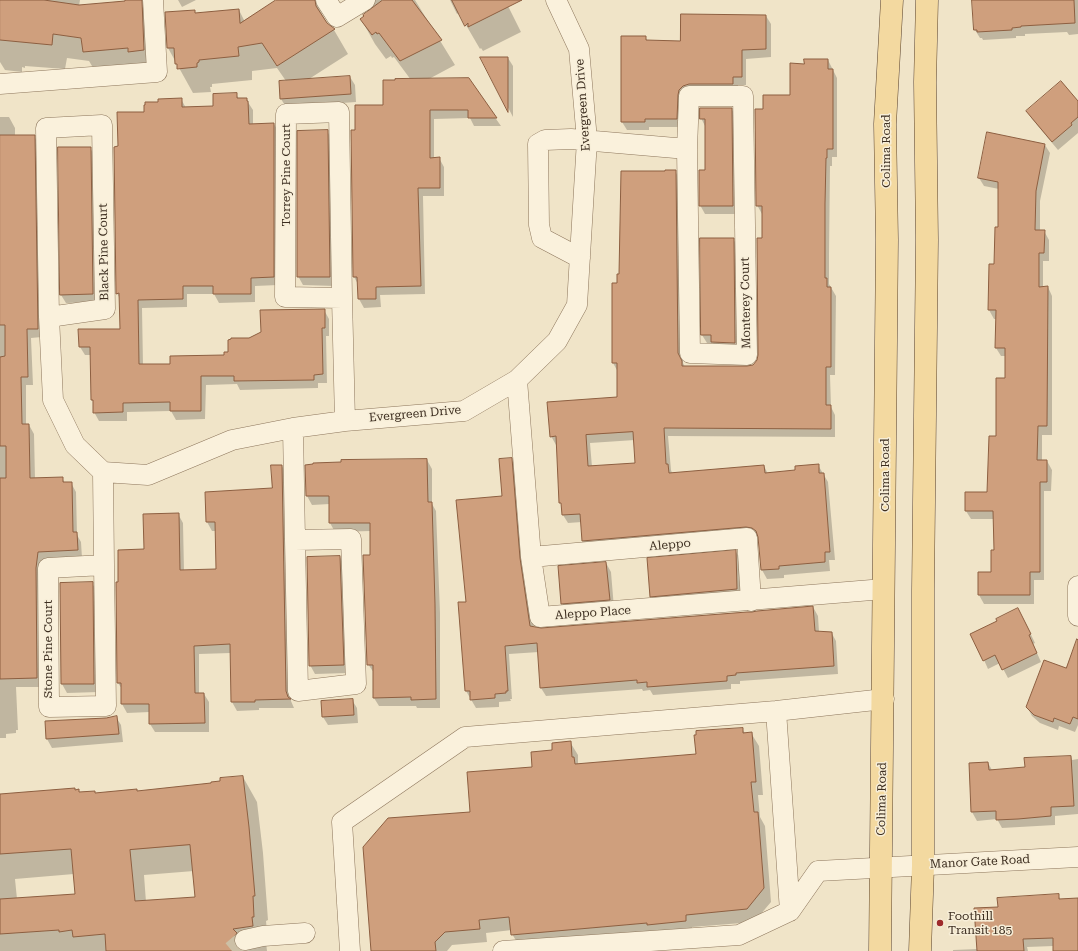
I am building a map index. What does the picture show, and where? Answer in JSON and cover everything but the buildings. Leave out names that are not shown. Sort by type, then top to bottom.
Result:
[{"type":"main road","name":"Colima Road","points":[[880,951],[884,699],[887,248],[886,124],[892,0]]},
{"type":"main road","points":[[920,951],[923,866],[923,590],[927,240],[925,82],[927,0]]},
{"type":"street","points":[[0,84],[157,72],[153,0]]},
{"type":"street","points":[[326,0],[337,17],[365,0]]},
{"type":"street","name":"Evergreen Drive","points":[[103,472],[148,475],[232,440],[293,428],[345,421],[464,411],[517,380],[557,341],[577,305],[587,140],[579,49],[556,0]]},
{"type":"street","name":"Monterey Court","points":[[689,96],[743,96],[747,356],[690,353],[687,149],[689,96]]},
{"type":"street","name":"Torrey Pine Court","points":[[342,298],[285,297],[286,114],[339,112],[345,421]]},
{"type":"street","name":"Black Pine Court","points":[[102,125],[105,309],[49,317],[46,128],[102,125]]},
{"type":"street","points":[[580,258],[545,240],[540,235],[538,144],[545,140],[571,139],[687,149]]},
{"type":"street","points":[[49,317],[53,400],[75,445],[103,472]]},
{"type":"street","name":"Aleppo Place","points":[[517,380],[531,557],[540,617],[884,589]]},
{"type":"street","points":[[293,428],[295,540],[298,691],[356,684],[351,539],[295,540]]},
{"type":"street","name":"Stone Pine Court","points":[[103,472],[106,706],[49,707],[48,568],[104,565]]},
{"type":"street","name":"Aleppo","points":[[531,557],[746,538],[751,601]]},
{"type":"street","points":[[1078,586],[1078,616]]},
{"type":"street","points":[[350,951],[342,822],[465,737],[776,712],[884,699]]},
{"type":"street","points":[[503,951],[739,943],[790,911],[776,712]]},
{"type":"street","name":"Manor Gate Road","points":[[790,911],[818,870],[923,866],[1078,857]]},
{"type":"street","points":[[245,940],[263,936],[305,933]]},
{"type":"tunnel","points":[[232,951],[245,940]]},
{"type":"place","name":"Foothill Transit 185","points":[[940,923]]}]
